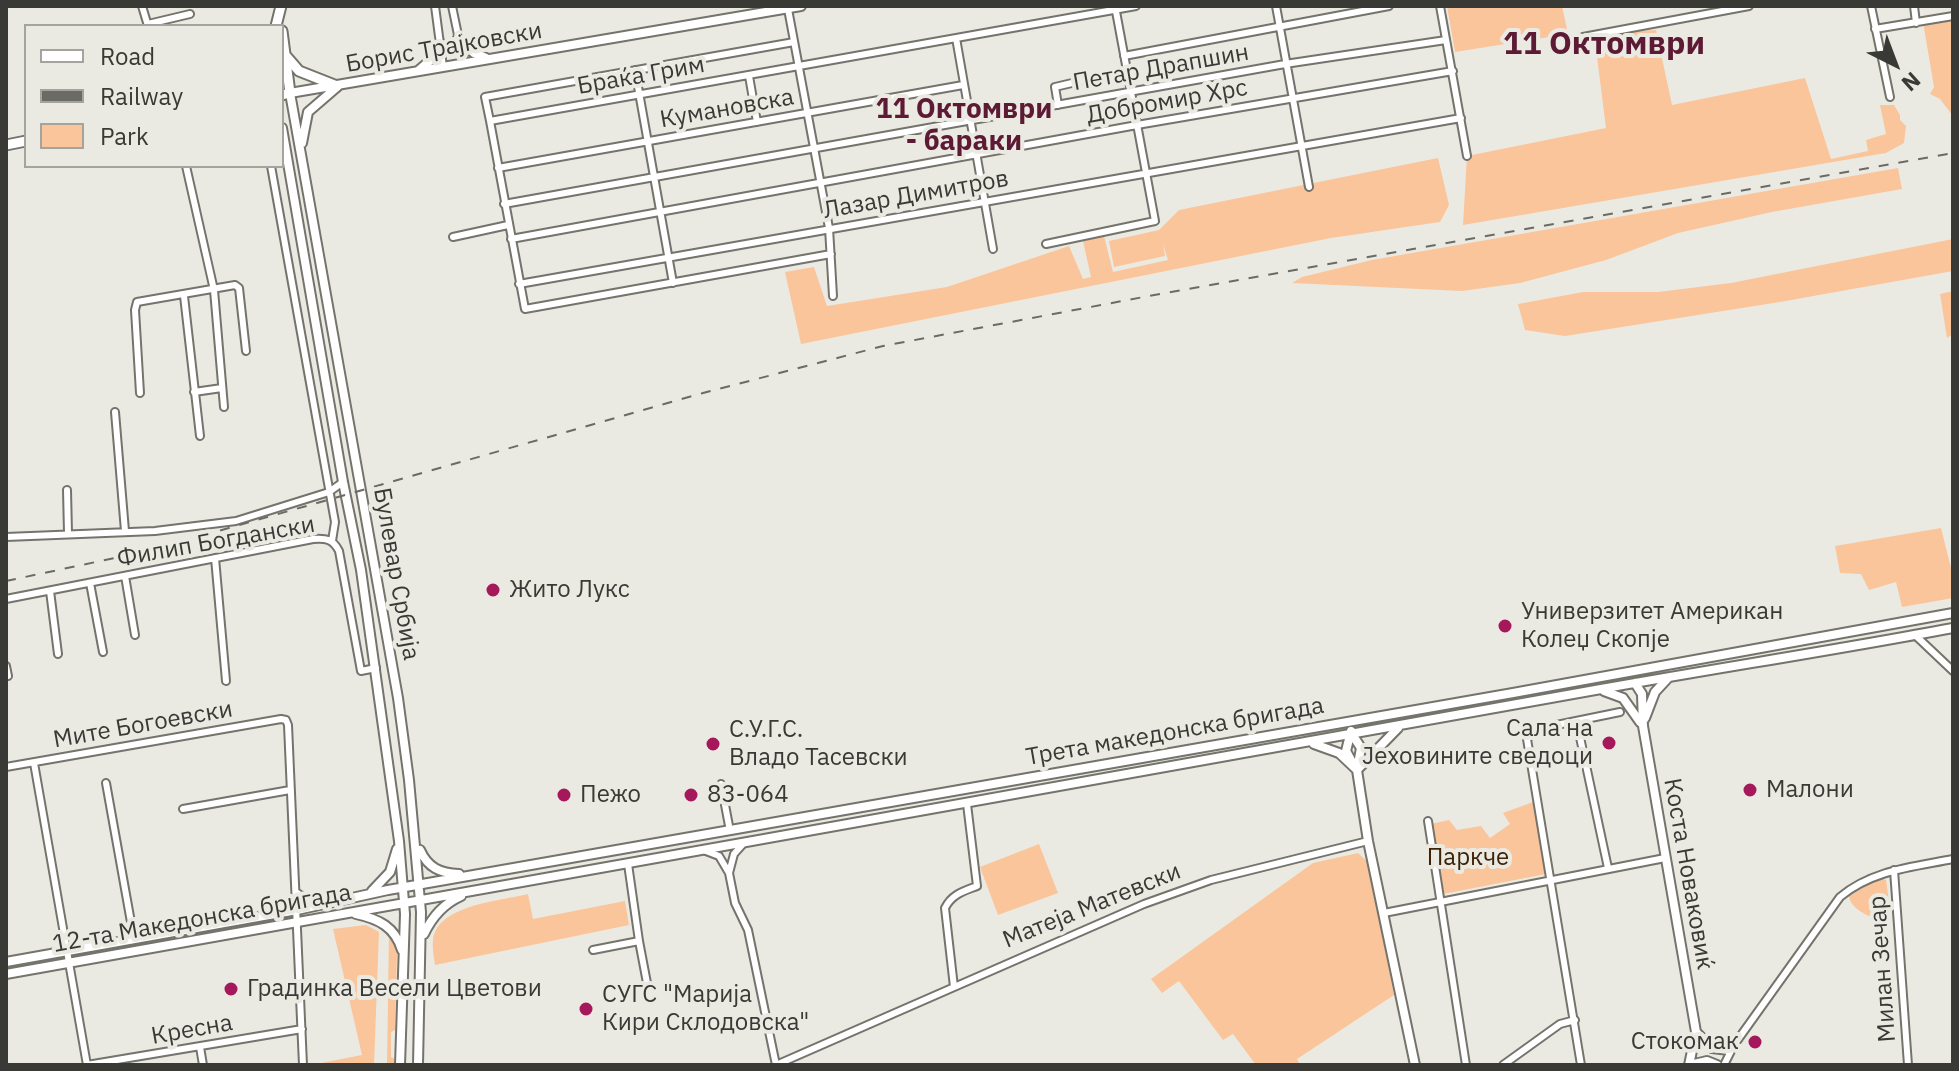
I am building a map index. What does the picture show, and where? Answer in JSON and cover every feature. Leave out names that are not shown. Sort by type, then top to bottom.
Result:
[{"type":"main road","points":[[284,53],[299,71],[337,86]]},
{"type":"main road","points":[[284,53],[286,94]]},
{"type":"street","points":[[435,6],[443,67]]},
{"type":"street","points":[[452,6],[464,64]]},
{"type":"street","name":"Борис Трајковски","points":[[286,94],[801,6]]},
{"type":"street","name":"Браќа Грим","points":[[490,121],[1136,6]]},
{"type":"street","points":[[1276,6],[1309,187]]},
{"type":"street","points":[[1124,56],[1389,6]]},
{"type":"street","points":[[1440,6],[1467,156]]},
{"type":"street","points":[[1583,37],[1749,6]]},
{"type":"street","points":[[1871,6],[1890,97]]},
{"type":"street","points":[[1914,6],[1916,23]]},
{"type":"street","points":[[1046,244],[1155,221],[1116,8]]},
{"type":"street","points":[[788,9],[829,228],[833,296]]},
{"type":"street","points":[[152,24],[190,14]]},
{"type":"street","points":[[1875,29],[1953,16]]},
{"type":"street","points":[[458,38],[474,53],[490,60]]},
{"type":"street","points":[[956,38],[993,249]]},
{"type":"street","name":"Петар Драпшин","points":[[504,204],[1285,64],[1446,40]]},
{"type":"street","points":[[794,42],[485,97],[525,309],[831,254]]},
{"type":"street","points":[[418,71],[433,58],[440,43]]},
{"type":"street","points":[[635,70],[673,283]]},
{"type":"street","points":[[1058,105],[1055,87],[1127,70]]},
{"type":"street","name":"Добромир Хрс","points":[[511,239],[1453,71]]},
{"type":"street","points":[[749,76],[757,122]]},
{"type":"street","name":"Кумановска","points":[[498,168],[963,85]]},
{"type":"street","points":[[301,151],[308,112],[337,86]]},
{"type":"street","name":"Булевар Србија","points":[[286,94],[301,151],[398,698],[421,900],[423,937],[418,1065]]},
{"type":"street","name":"Лазар Димитров","points":[[519,284],[1461,118]]},
{"type":"street","name":"Булевар Србија","points":[[284,146],[361,570],[399,841],[405,902],[400,1065]]},
{"type":"street","points":[[186,168],[214,290],[224,407]]},
{"type":"street","points":[[271,168],[335,522],[332,541]]},
{"type":"street","points":[[453,237],[508,225]]},
{"type":"street","points":[[140,393],[137,302],[235,285],[239,288],[246,351]]},
{"type":"street","points":[[184,296],[200,436]]},
{"type":"street","points":[[194,392],[222,388]]},
{"type":"street","points":[[115,412],[125,531]]},
{"type":"street","points":[[6,537],[155,531],[236,521],[329,492],[343,482]]},
{"type":"street","points":[[67,490],[68,533]]},
{"type":"street","name":"Филип Богдански","points":[[6,599],[313,539],[332,541],[342,563],[361,671],[376,668]]},
{"type":"street","points":[[215,558],[226,681]]},
{"type":"street","points":[[125,576],[135,635]]},
{"type":"street","points":[[90,583],[103,652]]},
{"type":"street","points":[[50,591],[58,654]]},
{"type":"street","name":"Трета македонска бригада","points":[[404,887],[1953,613]]},
{"type":"street","name":"Трета македонска бригада","points":[[405,902],[1312,743],[1599,689],[1918,639],[1953,628]]},
{"type":"street","points":[[1918,639],[1953,671]]},
{"type":"street","points":[[6,666],[8,676]]},
{"type":"street","name":"Коста Новаковиќ","points":[[1632,670],[1696,1032],[1689,1065]]},
{"type":"street","points":[[1643,726],[1655,692],[1668,678]]},
{"type":"street","points":[[1599,689],[1623,698],[1643,726]]},
{"type":"street","points":[[1581,1065],[1527,739],[1537,729],[1620,712]]},
{"type":"street","name":"Мите Богоевски","points":[[6,767],[286,720],[290,790]]},
{"type":"street","points":[[1350,721],[1352,734],[1361,748],[1357,770],[1368,841],[1415,1065]]},
{"type":"street","points":[[1357,770],[1400,727]]},
{"type":"street","points":[[1578,728],[1608,868]]},
{"type":"street","points":[[1312,743],[1339,753],[1357,770]]},
{"type":"street","points":[[34,763],[87,1065]]},
{"type":"street","points":[[106,783],[134,939]]},
{"type":"street","points":[[721,784],[730,831]]},
{"type":"street","points":[[183,809],[290,790],[303,1065]]},
{"type":"street","points":[[954,987],[945,908],[958,893],[977,886],[967,804]]},
{"type":"street","points":[[1428,821],[1466,1065]]},
{"type":"street","points":[[416,839],[424,859],[433,868],[447,873],[476,875]]},
{"type":"street","points":[[368,894],[390,872],[399,841]]},
{"type":"street","name":"Матеја Матевски","points":[[776,1065],[1029,952],[1176,892],[1298,856],[1368,841]]},
{"type":"street","points":[[729,873],[734,854],[743,844]]},
{"type":"street","points":[[705,851],[719,856],[729,873],[735,903],[750,937],[776,1065]]},
{"type":"street","points":[[1384,913],[1665,858]]},
{"type":"street","points":[[1689,1065],[1716,1064],[1732,1047],[1831,907],[1859,882],[1894,870],[1953,859]]},
{"type":"street","points":[[628,864],[647,983]]},
{"type":"street","name":"Милан Зечар","points":[[1894,870],[1908,1065]]},
{"type":"street","name":"12-та Македонска бригада","points":[[6,962],[297,910],[404,887]]},
{"type":"street","points":[[423,937],[434,915],[448,903],[477,891]]},
{"type":"street","points":[[296,892],[316,906]]},
{"type":"street","name":"12-та Македонска бригада","points":[[6,974],[298,924],[405,902]]},
{"type":"street","points":[[351,913],[377,920],[390,928],[399,942],[405,961]]},
{"type":"street","points":[[593,950],[639,941]]},
{"type":"street","points":[[1503,1065],[1560,1024],[1575,1020]]},
{"type":"street","name":"Кресна","points":[[87,1065],[302,1029]]},
{"type":"street","points":[[1696,1032],[1712,1048],[1732,1047]]},
{"type":"street","points":[[1695,1042],[1716,1064]]},
{"type":"street","points":[[200,1047],[203,1065]]},
{"type":"green space","points":[[1447,6],[1562,6],[1568,34],[1455,52]]},
{"type":"green space","points":[[1953,16],[1953,116],[1940,99],[1930,94],[1934,87],[1923,22]]},
{"type":"green space","points":[[1656,30],[1672,105],[1805,78],[1831,159],[1868,151],[1866,140],[1886,134],[1880,105],[1894,105],[1906,126],[1904,143],[1886,153],[1463,225],[1467,156],[1606,128],[1594,33]]},
{"type":"green space","points":[[1438,158],[1449,205],[1440,222],[1331,238],[801,344],[785,272],[814,267],[827,306],[947,287],[1069,246],[1083,279],[1091,277],[1083,241],[1104,236],[1113,272],[1168,260],[1163,244],[1165,256],[1114,267],[1109,241],[1159,230],[1179,210]]},
{"type":"green space","points":[[1898,168],[1902,189],[1772,212],[1678,233],[1606,260],[1520,283],[1462,291],[1292,283],[1302,277],[1372,260]]},
{"type":"green space","points":[[1953,239],[1953,271],[1565,336],[1525,330],[1518,304],[1583,292],[1658,292],[1731,283]]},
{"type":"green space","points":[[1953,291],[1953,334],[1947,338],[1940,294]]},
{"type":"green space","points":[[1941,528],[1953,576],[1953,598],[1902,607],[1896,582],[1869,590],[1861,574],[1840,573],[1835,546]]},
{"type":"green space","name":"Паркче","points":[[1533,802],[1546,874],[1443,894],[1431,824],[1449,820],[1457,830],[1481,826],[1490,838],[1510,824],[1503,813]]},
{"type":"green space","points":[[1039,844],[1058,893],[998,915],[980,867]]},
{"type":"green space","points":[[1358,853],[1368,862],[1394,995],[1297,1059],[1300,1065],[1256,1065],[1233,1034],[1223,1040],[1179,981],[1162,993],[1151,979],[1313,863]]},
{"type":"green space","points":[[1880,878],[1886,880],[1888,901],[1887,911],[1881,919],[1861,912],[1849,896]]},
{"type":"green space","points":[[528,894],[533,919],[625,901],[629,925],[435,965],[433,940],[437,928],[446,919],[472,906]]},
{"type":"green space","points":[[366,925],[379,932],[374,1065],[311,1065],[362,1055],[333,929]]},
{"type":"green space","points":[[389,933],[395,941],[397,952],[395,1030],[391,1032],[391,1057],[395,1059],[395,1065],[387,1065]]},
{"type":"railway","points":[[6,581],[201,536],[703,393],[883,346],[1953,153]]},
{"type":"place","name":"Жито Лукс","points":[[493,590]]},
{"type":"place","name":"Универзитет Американ Колеџ Скопје","points":[[1505,626]]},
{"type":"place","name":"Сала на Јеховините сведоци","points":[[1609,743]]},
{"type":"place","name":"С.У.Г.С. Владо Тасевски","points":[[713,744]]},
{"type":"place","name":"Малони","points":[[1750,790]]},
{"type":"place","name":"Пежо","points":[[564,795]]},
{"type":"place","name":"83-064","points":[[691,795]]},
{"type":"place","name":"Градинка Весели Цветови","points":[[231,989]]},
{"type":"place","name":"СУГС \"Марија Кири Склодовска\"","points":[[586,1009]]},
{"type":"place","name":"Стокомак","points":[[1755,1042]]},
{"type":"district","name":"11 Октомври","points":[[1604,45]]},
{"type":"district","name":"11 Октомври - бараки","points":[[964,126]]}]
